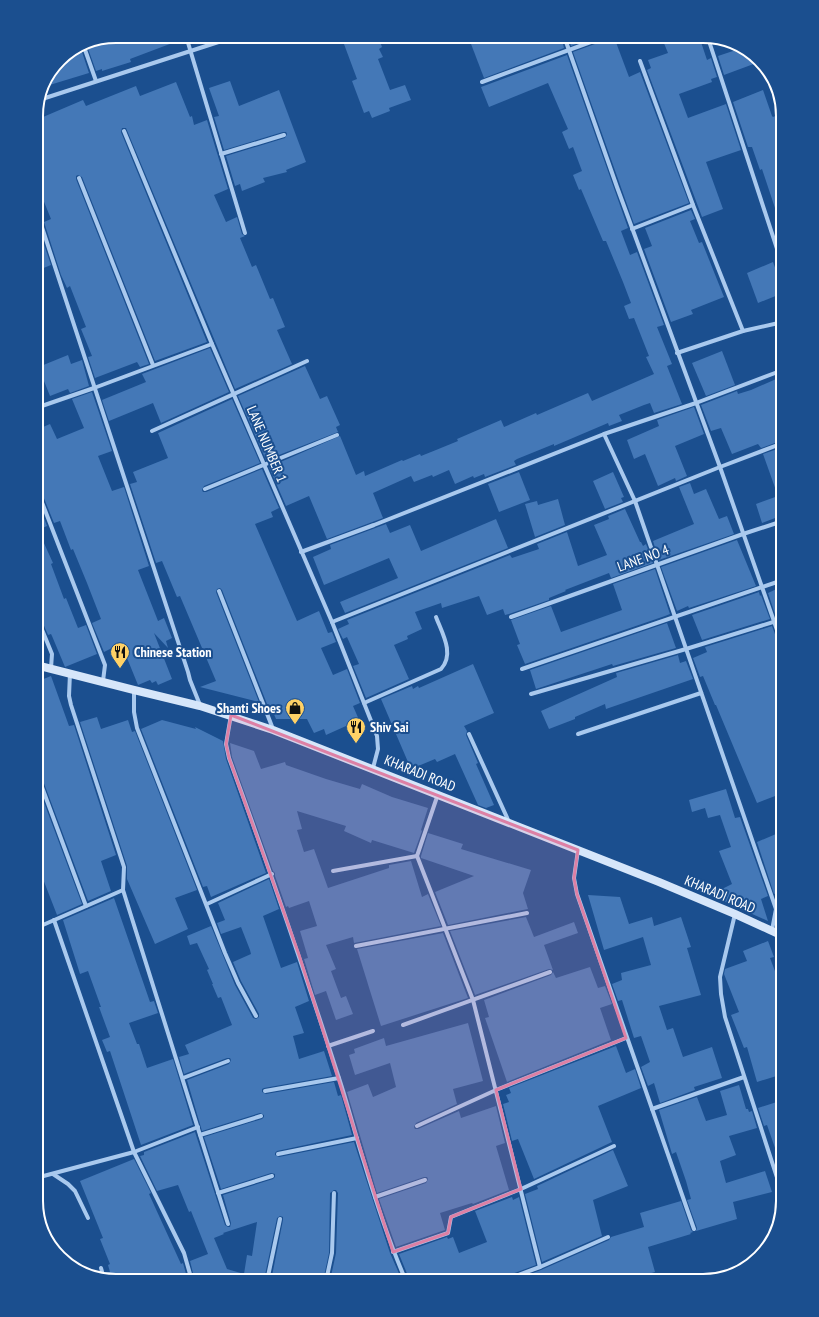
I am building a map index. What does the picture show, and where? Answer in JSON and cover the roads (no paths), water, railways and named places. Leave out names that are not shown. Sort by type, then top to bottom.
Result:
[{"type":"street","points":[[188,43],[245,233]]},
{"type":"street","points":[[45,98],[214,43]]},
{"type":"street","points":[[566,43],[632,229],[720,467],[776,628]]},
{"type":"street","points":[[482,82],[588,43]]},
{"type":"street","points":[[710,43],[776,246]]},
{"type":"street","points":[[85,50],[96,81]]},
{"type":"street","points":[[640,61],[693,205],[743,331]]},
{"type":"street","name":"LANE NUMBER 1","points":[[124,131],[212,344],[332,622],[377,736],[378,750],[372,768]]},
{"type":"street","points":[[221,154],[284,135]]},
{"type":"street","points":[[79,178],[153,365]]},
{"type":"street","points":[[632,229],[693,205]]},
{"type":"street","points":[[43,231],[190,680],[200,706]]},
{"type":"street","points":[[677,353],[743,331],[776,324]]},
{"type":"street","points":[[43,406],[212,344]]},
{"type":"street","points":[[152,431],[307,361]]},
{"type":"street","points":[[301,552],[374,525],[604,434],[696,403],[776,373]]},
{"type":"street","points":[[604,434],[635,501],[776,910],[772,930]]},
{"type":"street","points":[[205,489],[337,435]]},
{"type":"street","points":[[332,622],[776,446]]},
{"type":"street","points":[[43,505],[105,665],[103,681]]},
{"type":"street","name":"LANE NO 4","points":[[511,617],[776,523]]},
{"type":"street","points":[[522,669],[776,582]]},
{"type":"street","points":[[219,591],[273,730]]},
{"type":"street","points":[[364,703],[441,669],[446,664],[448,648],[436,617]]},
{"type":"street","points":[[531,694],[686,650],[774,622]]},
{"type":"street","points":[[43,632],[52,654],[51,668]]},
{"type":"street","name":"KHARADI ROAD","points":[[43,666],[200,706],[273,730],[509,822],[776,932]]},
{"type":"street","points":[[70,673],[69,696],[71,705],[124,867],[124,890],[228,1224]]},
{"type":"street","points":[[134,690],[134,712],[137,728],[238,983],[256,1016]]},
{"type":"street","points":[[578,734],[701,693]]},
{"type":"street","points":[[231,715],[226,744],[229,758],[272,874],[339,1078],[375,1197],[393,1252],[403,1274]]},
{"type":"street","points":[[469,734],[509,822]]},
{"type":"street","points":[[43,790],[86,906]]},
{"type":"street","points":[[438,794],[417,856],[474,1000],[540,1267]]},
{"type":"street","points":[[578,850],[574,878],[577,894],[626,1038],[694,1229]]},
{"type":"street","points":[[333,871],[417,856]]},
{"type":"street","points":[[207,904],[272,874]]},
{"type":"street","points":[[43,925],[124,890]]},
{"type":"street","points":[[356,946],[527,913]]},
{"type":"street","points":[[735,914],[720,977],[721,994],[725,1017],[776,1175]]},
{"type":"street","points":[[54,920],[134,1152],[184,1253],[190,1274]]},
{"type":"street","points":[[403,1025],[550,972]]},
{"type":"street","points":[[328,1046],[373,1031]]},
{"type":"street","points":[[417,1126],[496,1090],[626,1038]]},
{"type":"street","points":[[183,1078],[228,1061]]},
{"type":"street","points":[[652,1109],[744,1077]]},
{"type":"street","points":[[265,1091],[339,1078]]},
{"type":"street","points":[[200,1135],[261,1116]]},
{"type":"street","points":[[43,1176],[134,1152],[198,1127]]},
{"type":"street","points":[[278,1154],[357,1138]]},
{"type":"street","points":[[393,1252],[448,1233],[451,1217],[521,1189],[614,1146]]},
{"type":"street","points":[[53,1174],[68,1184],[75,1191],[88,1218]]},
{"type":"street","points":[[218,1193],[272,1176]]},
{"type":"street","points":[[375,1197],[425,1180]]},
{"type":"street","points":[[328,1274],[332,1253],[334,1194]]},
{"type":"street","points":[[268,1274],[280,1219]]},
{"type":"street","points":[[521,1274],[608,1236]]},
{"type":"street","points":[[101,1268],[103,1273]]},
{"type":"place","name":"Chinese Station","points":[[120,669]]},
{"type":"place","name":"Shanti Shoes","points":[[295,725]]},
{"type":"place","name":"Shiv Sai","points":[[356,744]]}]
